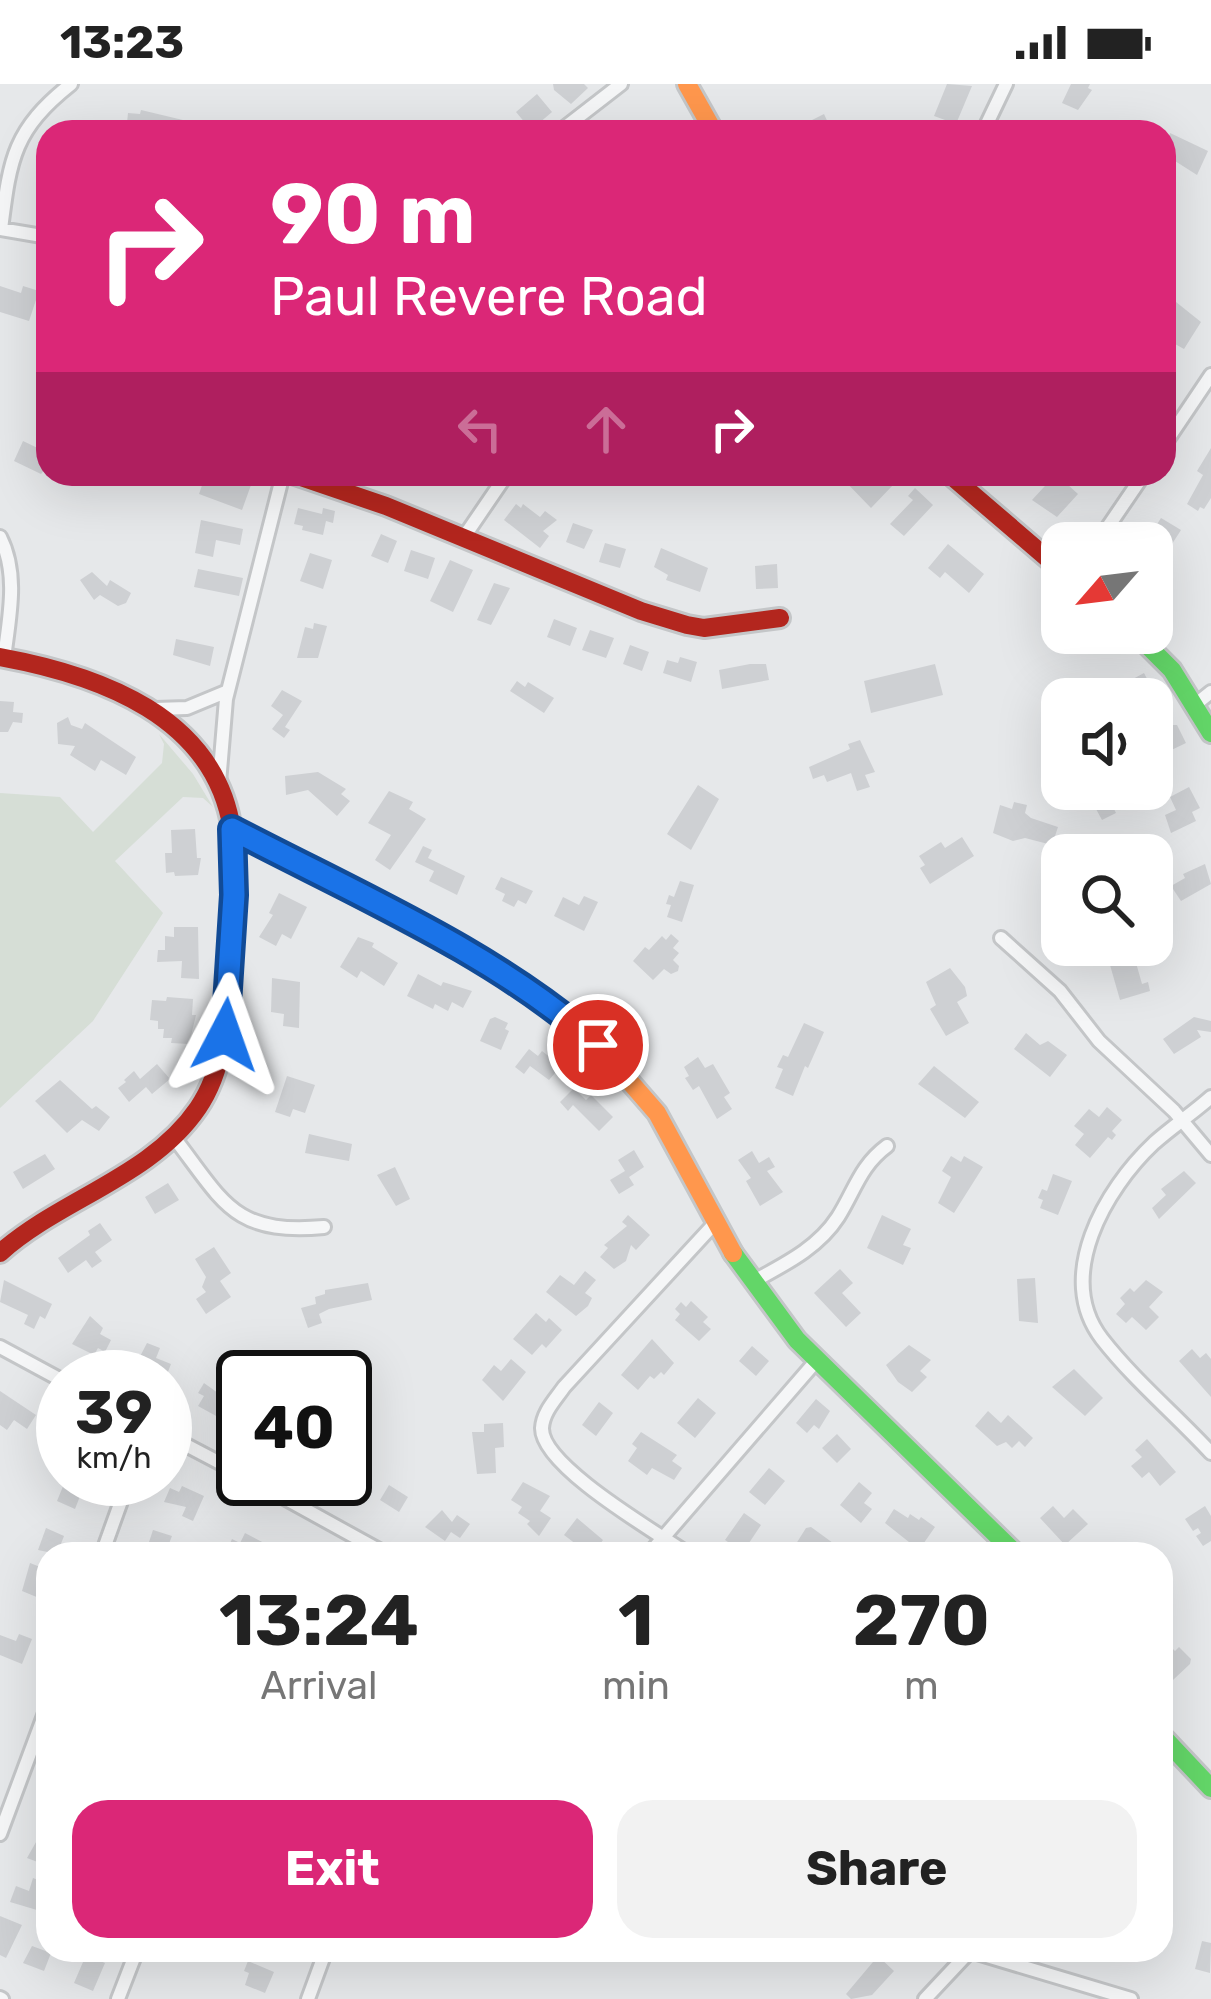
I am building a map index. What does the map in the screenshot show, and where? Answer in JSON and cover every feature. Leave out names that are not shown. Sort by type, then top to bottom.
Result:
[{"type":"street","points":[[36,235],[1,229],[8,176],[21,134],[44,105],[71,84]]},
{"type":"street","points":[[574,120],[621,84]]},
{"type":"street","points":[[687,84],[707,120]]},
{"type":"street","points":[[989,120],[1006,84]]},
{"type":"street","points":[[1176,427],[1211,375]]},
{"type":"street","points":[[219,784],[228,691],[285,486]]},
{"type":"street","points":[[322,486],[687,625],[704,628],[780,618]]},
{"type":"street","points":[[464,537],[499,486]]},
{"type":"street","points":[[964,486],[1041,554]]},
{"type":"street","points":[[1111,522],[1136,486]]},
{"type":"street","points":[[0,537],[12,579],[2,658],[100,682],[154,709],[183,735],[219,784],[232,829],[234,895],[224,1045],[199,1107],[172,1136],[0,1253]]},
{"type":"street","points":[[1156,654],[1203,698],[1211,733]]},
{"type":"street","points":[[154,709],[188,708],[228,691]]},
{"type":"street","points":[[232,829],[500,972],[566,1016],[598,1045],[657,1113],[716,1222],[797,1340],[1000,1542]]},
{"type":"street","points":[[1001,938],[1060,991],[1099,1041],[1211,1155]]},
{"type":"street","points":[[1211,1096],[1155,1142],[1110,1198],[1093,1228],[1083,1289],[1086,1311],[1100,1337],[1211,1453]]},
{"type":"street","points":[[172,1136],[222,1200],[245,1218],[281,1231],[324,1227]]},
{"type":"street","points":[[754,1282],[820,1239],[837,1218],[863,1168],[887,1146]]},
{"type":"street","points":[[671,1542],[551,1455],[542,1430],[544,1415],[716,1222]]},
{"type":"street","points":[[0,1347],[36,1367]]},
{"type":"street","points":[[660,1542],[818,1360]]},
{"type":"street","points":[[106,1542],[119,1506]]},
{"type":"street","points":[[299,1506],[364,1542]]},
{"type":"street","points":[[0,1834],[36,1735]]},
{"type":"street","points":[[1173,1754],[1211,1788]]},
{"type":"street","points":[[118,1999],[132,1962]]},
{"type":"street","points":[[308,1999],[322,1962]]},
{"type":"street","points":[[925,1999],[960,1962]]},
{"type":"street","points":[[1007,1962],[1131,1999]]},
{"type":"shaded area","points":[[159,734],[213,807],[203,798],[183,797],[115,861],[163,913],[93,1021],[0,1108],[0,793],[60,797],[93,832],[162,763],[164,744]]},
{"type":"building","points":[[553,84],[584,84],[588,88],[571,104]]},
{"type":"building","points":[[947,84],[972,86],[958,120],[934,116]]},
{"type":"building","points":[[1071,84],[1090,84],[1092,90],[1078,110],[1062,103]]},
{"type":"building","points":[[537,94],[552,112],[543,120],[523,120],[516,112]]},
{"type":"building","points":[[141,110],[183,120],[127,120],[128,113],[140,114]]},
{"type":"building","points":[[1176,136],[1208,151],[1197,175],[1176,162]]},
{"type":"building","points":[[0,286],[21,293],[23,286],[36,290],[29,321],[0,312]]},
{"type":"building","points":[[1176,302],[1201,322],[1184,349],[1176,345]]},
{"type":"building","points":[[23,441],[36,447],[36,472],[14,461]]},
{"type":"building","points":[[1211,448],[1211,498],[1198,511],[1187,504],[1203,475],[1197,471]]},
{"type":"building","points":[[202,486],[251,486],[242,510],[199,494]]},
{"type":"building","points":[[850,486],[892,486],[871,508]]},
{"type":"building","points":[[1045,486],[1069,486],[1078,494],[1057,517],[1032,500]]},
{"type":"building","points":[[915,488],[933,505],[904,536],[890,524],[913,500],[908,496]]},
{"type":"building","points":[[516,504],[540,517],[545,511],[557,520],[543,531],[549,536],[540,548],[504,520]]},
{"type":"building","points":[[298,508],[322,514],[323,508],[335,511],[333,523],[326,521],[323,535],[302,530],[303,526],[294,524]]},
{"type":"building","points":[[201,520],[243,529],[240,545],[216,540],[213,557],[195,553]]},
{"type":"building","points":[[573,523],[593,530],[584,549],[566,542]]},
{"type":"building","points":[[381,534],[397,541],[388,563],[371,556]]},
{"type":"building","points":[[605,543],[626,549],[620,568],[599,562]]},
{"type":"building","points":[[948,544],[984,574],[969,593],[945,572],[940,578],[928,568]]},
{"type":"building","points":[[661,548],[708,568],[700,592],[666,580],[668,575],[654,567]]},
{"type":"building","points":[[411,550],[435,558],[428,579],[404,571]]},
{"type":"building","points":[[310,553],[332,560],[323,589],[300,581]]},
{"type":"building","points":[[450,560],[473,570],[453,612],[430,601]]},
{"type":"building","points":[[777,564],[778,588],[756,589],[755,566]]},
{"type":"building","points":[[198,569],[243,578],[239,596],[194,587]]},
{"type":"building","points":[[92,572],[107,586],[110,580],[131,593],[126,603],[118,606],[100,595],[94,600],[80,580]]},
{"type":"building","points":[[494,583],[510,588],[491,625],[477,620]]},
{"type":"building","points":[[554,619],[577,628],[570,646],[547,637]]},
{"type":"building","points":[[314,623],[327,626],[318,658],[297,658],[305,627],[313,629]]},
{"type":"building","points":[[590,630],[614,638],[606,658],[582,650]]},
{"type":"building","points":[[176,639],[214,647],[210,666],[173,655]]},
{"type":"building","points":[[630,645],[649,652],[642,671],[623,664]]},
{"type":"building","points":[[680,657],[697,662],[691,682],[663,673],[667,660],[678,663]]},
{"type":"building","points":[[766,664],[769,680],[722,689],[719,670]]},
{"type":"building","points":[[935,664],[943,695],[871,713],[864,681]]},
{"type":"building","points":[[517,681],[525,687],[528,682],[554,698],[544,713],[510,691]]},
{"type":"building","points":[[282,690],[302,701],[285,727],[290,730],[284,738],[272,729],[283,715],[271,706]]},
{"type":"building","points":[[0,701],[14,702],[13,712],[23,713],[22,723],[13,722],[8,732],[0,732]]},
{"type":"building","points":[[68,717],[71,725],[82,729],[85,723],[136,757],[126,775],[101,760],[95,771],[70,755],[75,746],[58,744],[57,723]]},
{"type":"building","points":[[1173,725],[1177,725],[1186,743],[1173,749]]},
{"type":"building","points":[[860,740],[875,772],[865,775],[870,787],[857,791],[851,773],[827,782],[824,775],[813,779],[809,767]]},
{"type":"building","points":[[318,772],[346,789],[341,794],[350,801],[337,816],[308,790],[286,795],[285,776]]},
{"type":"building","points":[[698,785],[719,799],[691,850],[667,834]]},
{"type":"building","points":[[1189,787],[1200,808],[1192,812],[1196,821],[1171,833],[1165,815],[1176,810],[1173,795]]},
{"type":"building","points":[[389,791],[413,802],[409,809],[426,819],[390,870],[375,860],[391,835],[368,823]]},
{"type":"building","points":[[1014,802],[1027,805],[1025,813],[1058,827],[1056,834],[1041,834],[1041,842],[1013,841],[993,833],[1000,805],[1012,809]]},
{"type":"building","points":[[1097,810],[1114,810],[1116,813],[1102,820]]},
{"type":"building","points":[[195,829],[197,858],[201,858],[198,875],[166,873],[165,853],[172,853],[171,830]]},
{"type":"building","points":[[962,837],[974,856],[930,884],[919,856],[941,842],[945,848]]},
{"type":"building","points":[[423,846],[432,850],[428,858],[465,876],[457,895],[429,881],[434,871],[415,862]]},
{"type":"building","points":[[1205,864],[1211,884],[1181,901],[1173,885],[1185,878],[1183,874]]},
{"type":"building","points":[[501,877],[533,891],[526,904],[518,900],[514,907],[502,901],[505,894],[495,889]]},
{"type":"building","points":[[680,881],[694,885],[682,922],[667,917],[671,905],[666,904]]},
{"type":"building","points":[[279,893],[307,907],[291,939],[282,934],[276,946],[259,937],[273,915],[269,913]]},
{"type":"building","points":[[584,896],[598,902],[584,931],[554,916],[563,897],[579,905]]},
{"type":"building","points":[[174,927],[198,927],[199,979],[181,978],[182,961],[157,962],[158,950],[165,950],[165,936],[174,937]]},
{"type":"building","points":[[671,934],[679,941],[673,948],[679,953],[673,960],[678,971],[671,974],[664,969],[653,980],[633,961],[645,947],[649,950],[662,936],[666,940]]},
{"type":"building","points":[[358,937],[374,943],[372,947],[398,963],[384,986],[361,971],[357,978],[340,967]]},
{"type":"building","points":[[1110,966],[1137,966],[1142,984],[1148,982],[1150,991],[1120,1000]]},
{"type":"building","points":[[950,968],[965,987],[967,996],[957,1002],[969,1023],[946,1036],[930,1009],[936,1005],[926,982]]},
{"type":"building","points":[[418,974],[441,986],[443,982],[472,991],[463,1008],[452,1002],[448,1011],[435,1004],[433,1009],[407,996]]},
{"type":"building","points":[[272,978],[300,982],[299,1028],[283,1026],[284,1014],[271,1012]]},
{"type":"building","points":[[167,997],[193,999],[192,1015],[196,1015],[189,1044],[171,1043],[172,1038],[163,1038],[158,1021],[150,1020],[152,1000],[166,1001]]},
{"type":"building","points":[[495,1017],[508,1023],[501,1050],[480,1041]]},
{"type":"building","points":[[1194,1017],[1211,1021],[1211,1032],[1197,1030],[1201,1037],[1174,1054],[1163,1039]]},
{"type":"building","points":[[804,1023],[824,1032],[793,1096],[775,1088],[783,1069],[777,1067],[783,1055],[788,1057]]},
{"type":"building","points":[[1026,1033],[1040,1045],[1048,1041],[1067,1055],[1050,1077],[1014,1049]]},
{"type":"building","points":[[529,1049],[538,1056],[542,1051],[561,1066],[549,1080],[530,1066],[524,1074],[515,1067]]},
{"type":"building","points":[[698,1057],[705,1068],[713,1064],[730,1093],[724,1097],[732,1109],[717,1119],[699,1086],[693,1090],[685,1078],[689,1076],[684,1067]]},
{"type":"building","points":[[157,1064],[170,1079],[152,1094],[146,1087],[129,1102],[118,1088],[134,1071],[140,1079]]},
{"type":"building","points":[[934,1066],[979,1102],[965,1118],[918,1084]]},
{"type":"building","points":[[287,1076],[315,1085],[305,1113],[293,1109],[290,1117],[275,1112]]},
{"type":"building","points":[[60,1080],[92,1109],[96,1106],[110,1117],[99,1131],[82,1120],[67,1133],[35,1101]]},
{"type":"building","points":[[574,1088],[586,1100],[591,1095],[613,1117],[599,1131],[573,1105],[568,1111],[560,1102]]},
{"type":"building","points":[[1107,1107],[1122,1120],[1112,1131],[1116,1135],[1112,1140],[1108,1137],[1090,1158],[1075,1145],[1084,1134],[1074,1126],[1089,1109],[1099,1117]]},
{"type":"building","points":[[309,1134],[352,1144],[349,1161],[305,1153]]},
{"type":"building","points":[[634,1150],[644,1167],[629,1177],[634,1185],[619,1194],[610,1180],[625,1171],[618,1160]]},
{"type":"building","points":[[752,1151],[759,1163],[769,1157],[775,1167],[767,1171],[783,1192],[760,1206],[746,1181],[751,1178],[738,1160]]},
{"type":"building","points":[[45,1154],[55,1169],[23,1189],[13,1172]]},
{"type":"building","points":[[951,1156],[961,1162],[964,1156],[983,1167],[954,1213],[938,1203],[951,1177],[942,1171]]},
{"type":"building","points":[[395,1167],[410,1199],[396,1206],[377,1175]]},
{"type":"building","points":[[1184,1171],[1196,1183],[1159,1219],[1152,1208],[1166,1195],[1161,1189]]},
{"type":"building","points":[[1053,1174],[1072,1181],[1058,1215],[1040,1208],[1043,1200],[1038,1198],[1042,1189],[1047,1191]]},
{"type":"building","points":[[168,1183],[179,1200],[155,1214],[145,1197]]},
{"type":"building","points":[[628,1215],[650,1235],[636,1250],[631,1245],[626,1261],[614,1269],[600,1257],[608,1248],[604,1245],[627,1226],[622,1222]]},
{"type":"building","points":[[882,1215],[911,1229],[903,1245],[911,1248],[903,1265],[867,1248]]},
{"type":"building","points":[[100,1223],[112,1240],[95,1252],[102,1261],[92,1268],[86,1260],[68,1273],[58,1258]]},
{"type":"building","points":[[214,1247],[231,1273],[220,1281],[231,1297],[206,1314],[196,1299],[206,1292],[202,1287],[206,1277],[195,1259]]},
{"type":"building","points":[[840,1269],[853,1283],[842,1293],[861,1313],[846,1327],[814,1293]]},
{"type":"building","points":[[585,1271],[596,1280],[585,1293],[592,1298],[588,1306],[576,1316],[546,1292],[560,1275],[574,1285]]},
{"type":"building","points":[[1035,1278],[1038,1323],[1019,1321],[1017,1279]]},
{"type":"building","points":[[4,1280],[52,1304],[34,1329],[24,1324],[28,1315],[0,1302]]},
{"type":"building","points":[[1146,1280],[1163,1292],[1149,1307],[1159,1317],[1146,1330],[1132,1317],[1126,1323],[1116,1314],[1125,1304],[1120,1298]]},
{"type":"building","points":[[368,1283],[372,1300],[329,1309],[319,1314],[322,1323],[308,1328],[301,1308],[316,1304],[315,1297],[325,1290]]},
{"type":"building","points":[[691,1301],[708,1317],[703,1322],[711,1329],[699,1341],[675,1320],[680,1314],[675,1309]]},
{"type":"building","points":[[536,1313],[562,1330],[532,1355],[513,1339]]},
{"type":"building","points":[[90,1316],[103,1328],[100,1334],[111,1340],[106,1350],[84,1350],[72,1344]]},
{"type":"building","points":[[652,1339],[674,1363],[664,1375],[650,1376],[638,1390],[621,1375]]},
{"type":"building","points":[[909,1345],[931,1360],[920,1371],[927,1377],[912,1392],[886,1365]]},
{"type":"building","points":[[752,1346],[769,1361],[756,1376],[739,1361]]},
{"type":"building","points":[[1192,1349],[1200,1358],[1206,1353],[1211,1359],[1211,1397],[1179,1361]]},
{"type":"building","points":[[511,1359],[526,1372],[503,1401],[482,1380],[494,1365],[501,1371]]},
{"type":"building","points":[[1074,1369],[1103,1398],[1085,1416],[1052,1387]]},
{"type":"building","points":[[204,1383],[216,1392],[216,1416],[198,1406],[204,1396],[198,1393]]},
{"type":"building","points":[[0,1391],[36,1415],[27,1429],[14,1420],[7,1430],[0,1425]]},
{"type":"building","points":[[698,1398],[716,1413],[695,1438],[677,1423]]},
{"type":"building","points":[[816,1399],[830,1411],[819,1429],[814,1425],[807,1433],[796,1423]]},
{"type":"building","points":[[599,1402],[613,1413],[596,1436],[582,1425]]},
{"type":"building","points":[[988,1411],[1001,1423],[1008,1415],[1033,1438],[1025,1447],[1019,1441],[1012,1448],[1006,1442],[997,1446],[975,1426]]},
{"type":"building","points":[[503,1423],[504,1447],[495,1448],[496,1473],[477,1474],[472,1432],[484,1432],[484,1424]]},
{"type":"building","points":[[641,1432],[677,1455],[672,1461],[682,1468],[674,1480],[652,1468],[647,1475],[628,1461]]},
{"type":"building","points":[[837,1434],[851,1449],[837,1463],[822,1448]]},
{"type":"building","points":[[1147,1439],[1176,1472],[1160,1486],[1149,1472],[1142,1478],[1131,1466],[1142,1457],[1135,1450]]},
{"type":"building","points":[[769,1468],[785,1481],[765,1505],[749,1492]]},
{"type":"building","points":[[523,1482],[550,1496],[540,1511],[551,1518],[539,1536],[518,1513],[522,1507],[511,1500]]},
{"type":"building","points":[[859,1482],[872,1493],[864,1503],[872,1509],[861,1523],[840,1505]]},
{"type":"building","points":[[389,1485],[408,1497],[399,1512],[380,1500]]},
{"type":"building","points":[[192,1491],[204,1496],[193,1521],[182,1516],[186,1507],[182,1506],[192,1506]]},
{"type":"building","points":[[1053,1506],[1064,1518],[1073,1509],[1088,1524],[1062,1542],[1040,1518]]},
{"type":"building","points":[[1205,1506],[1211,1516],[1211,1541],[1203,1546],[1196,1536],[1201,1533],[1198,1528],[1193,1531],[1185,1519]]},
{"type":"building","points":[[894,1509],[935,1527],[925,1542],[909,1542],[885,1523]]},
{"type":"building","points":[[442,1510],[452,1522],[457,1515],[470,1524],[460,1538],[451,1532],[445,1541],[425,1527]]},
{"type":"building","points":[[744,1513],[761,1525],[750,1542],[725,1540]]},
{"type":"building","points":[[577,1518],[603,1540],[573,1542],[564,1535]]},
{"type":"building","points":[[811,1527],[832,1542],[797,1542]]},
{"type":"building","points":[[46,1528],[64,1536],[62,1542],[41,1542]]},
{"type":"building","points":[[153,1530],[172,1536],[170,1542],[149,1542]]},
{"type":"building","points":[[245,1533],[262,1542],[240,1542]]},
{"type":"building","points":[[30,1563],[36,1565],[36,1597],[22,1591]]},
{"type":"building","points":[[19,1634],[32,1639],[22,1664],[0,1655],[0,1635],[16,1641]]},
{"type":"building","points":[[1179,1647],[1190,1664],[1173,1680],[1173,1649]]},
{"type":"building","points":[[36,1879],[36,1910],[10,1902],[16,1886],[29,1891]]},
{"type":"building","points":[[0,1916],[22,1925],[6,1958],[0,1955]]},
{"type":"building","points":[[1202,1941],[1211,1943],[1210,1973],[1195,1969]]},
{"type":"building","points":[[32,1946],[36,1962],[48,1962],[44,1971],[23,1963]]},
{"type":"building","points":[[83,1962],[105,1963],[93,1991],[74,1983]]},
{"type":"building","points":[[250,1962],[274,1972],[265,1993],[245,1985],[249,1973],[244,1971]]},
{"type":"building","points":[[873,1962],[884,1962],[894,1971],[872,1995],[851,1999],[846,1994]]},
{"type":"traffic: fast","points":[[1156,654],[1172,670],[1211,733]]},
{"type":"traffic: fast","points":[[733,1253],[797,1340],[1004,1542]]},
{"type":"traffic: fast","points":[[1173,1748],[1211,1788]]},
{"type":"traffic: slow","points":[[687,84],[707,120]]},
{"type":"traffic: slow","points":[[232,829],[500,972],[566,1016],[657,1113],[733,1253]]},
{"type":"traffic: jam","points":[[327,486],[687,625],[704,628],[780,618]]},
{"type":"traffic: jam","points":[[963,486],[1041,553]]},
{"type":"traffic: jam","points":[[0,657],[112,690],[177,730],[202,757],[221,791],[232,830],[235,878],[224,1035],[215,1073],[198,1108],[156,1152],[0,1253]]},
{"type":"route","points":[[225,1035],[235,866],[232,829],[512,980],[566,1016],[598,1045]]}]
